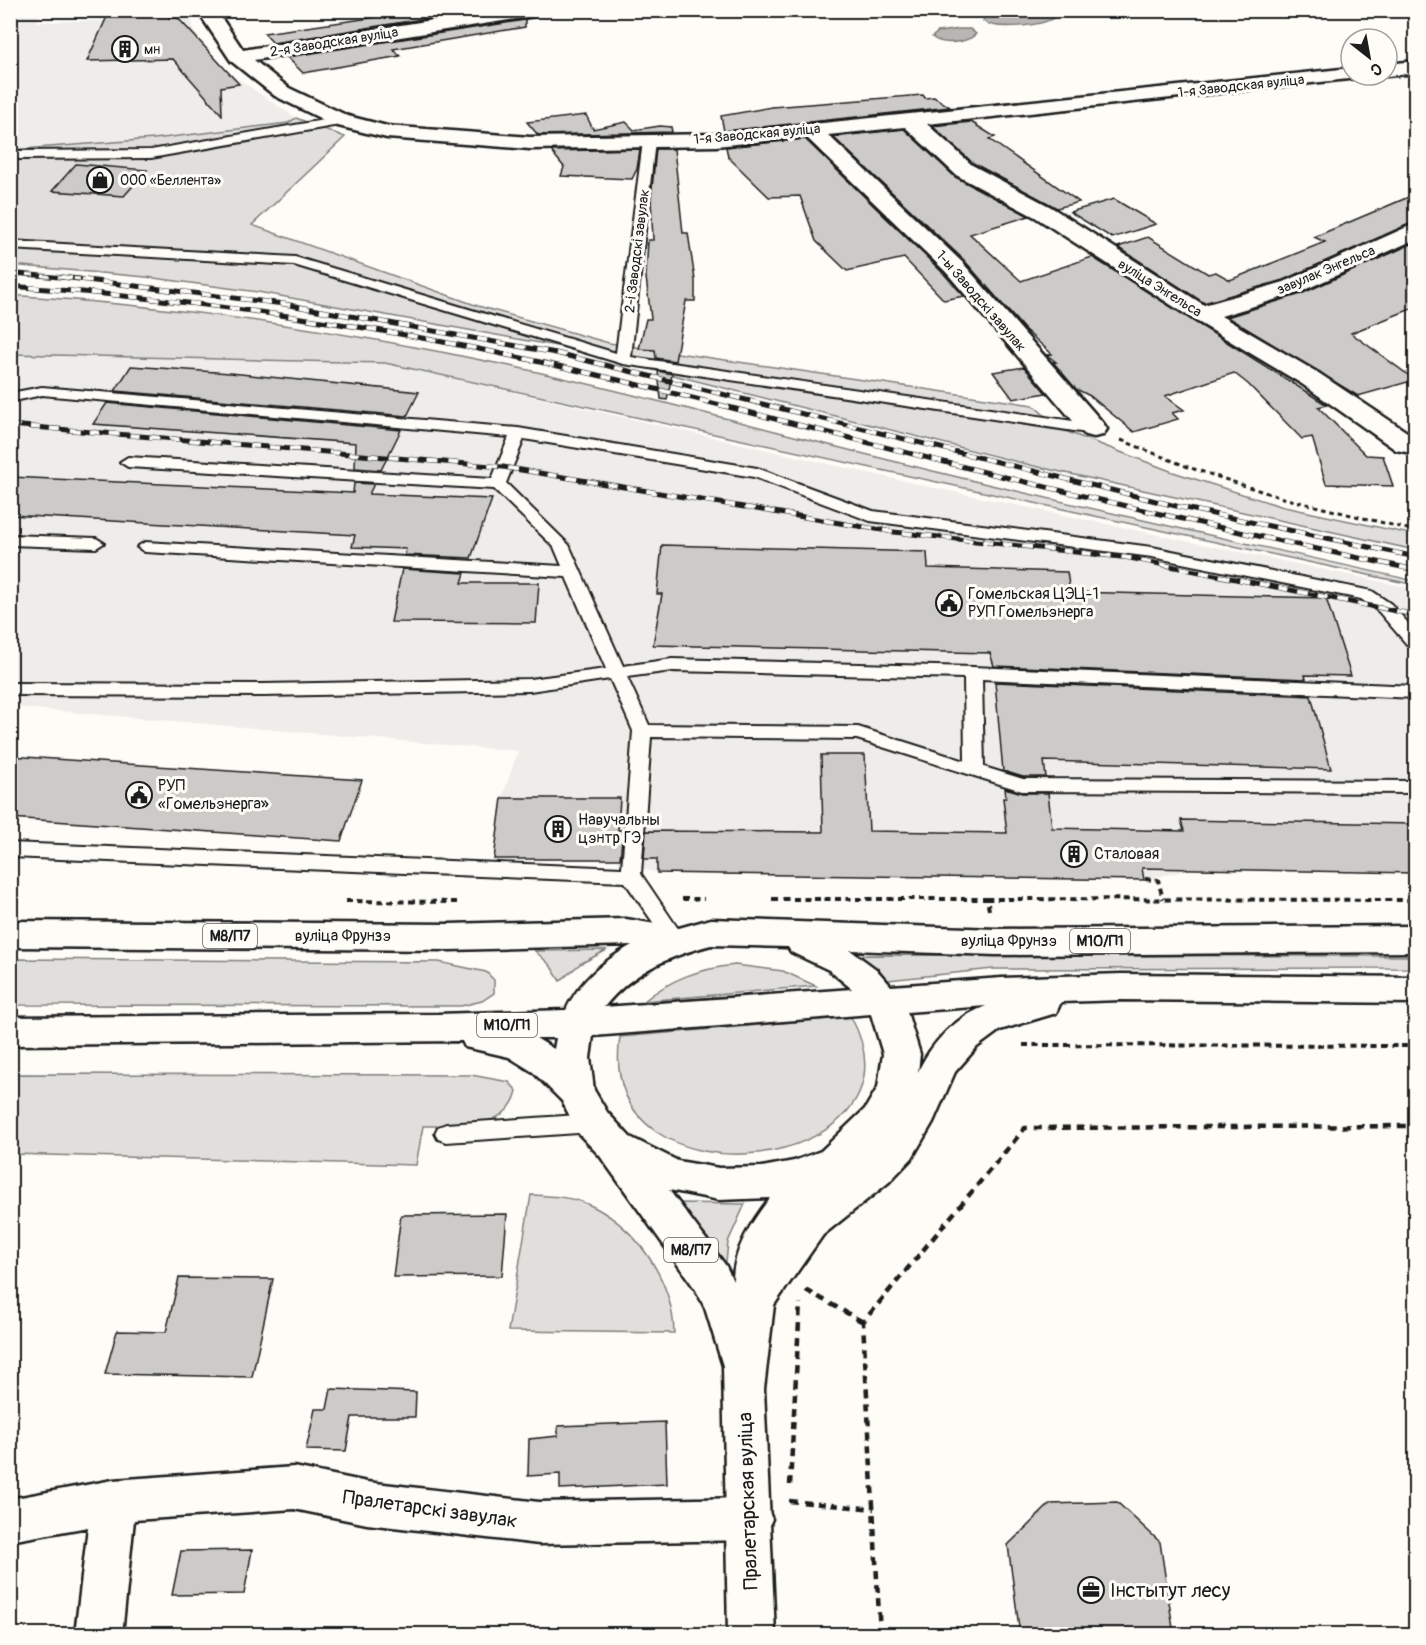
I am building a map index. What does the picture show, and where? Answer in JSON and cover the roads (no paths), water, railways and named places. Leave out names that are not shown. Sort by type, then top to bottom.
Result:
[{"type":"street","name":"1-я Заводская вуліца","points":[[206,10],[238,57],[282,92],[341,121],[387,132],[463,139],[530,142],[716,140],[1339,75]]},
{"type":"street","name":"2-я Заводская вуліца","points":[[238,57],[535,10]]},
{"type":"street","points":[[1399,69],[1416,67]]},
{"type":"street","name":"вуліца Энгельса","points":[[911,121],[964,170],[1043,212],[1201,314],[1311,379],[1405,444],[1416,446]]},
{"type":"street","name":"1-ы Заводскі завулак","points":[[810,129],[954,267],[1094,429]]},
{"type":"street","name":"завулак Энгельса","points":[[1201,314],[1292,287],[1416,230]]},
{"type":"street","name":"вуліца Фрунзэ","points":[[10,934],[450,937],[626,932],[675,939]]},
{"type":"street","name":"вуліца Фрунзэ","points":[[594,1119],[570,1068],[570,1045],[576,1023],[598,987],[632,958],[675,939],[711,932],[748,932],[784,937],[996,942],[1416,939]]},
{"type":"street","name":"М8/П7","points":[[10,1031],[438,1028],[518,1045],[546,1062],[594,1119],[657,1170],[705,1183],[756,1185],[806,1174],[848,1153],[883,1116],[898,1086],[902,1056],[896,1027],[883,1000],[864,978],[841,960],[814,946],[784,937]]},
{"type":"street","name":"М10/П1","points":[[754,1300],[809,1223],[875,1171],[898,1147],[914,1122],[940,1064],[964,1037],[987,1020],[1007,1011],[1122,987]]},
{"type":"street","name":"М10/П1","points":[[438,1028],[576,1023],[883,1000],[1122,987],[1416,990]]},
{"type":"street","name":"Пралетарская вуліца","points":[[594,1119],[711,1278],[726,1308],[743,1368]]},
{"type":"street","name":"Пралетарская вуліца","points":[[751,1635],[743,1368],[754,1300],[755,1263],[768,1230],[789,1203],[848,1153]]},
{"type":"street","name":"Пралетарскі завулак","points":[[10,1520],[113,1501],[294,1488],[367,1503],[539,1523],[749,1519]]},
{"type":"street","points":[[99,1635],[113,1501]]},
{"type":"lane","points":[[18,155],[151,154],[341,121]]},
{"type":"lane","name":"2-і Заводскі завулак","points":[[623,360],[649,141]]},
{"type":"lane","points":[[10,245],[295,261],[623,360],[1094,429]]},
{"type":"lane","points":[[10,398],[42,391],[518,433],[757,473],[870,516],[1152,552],[1366,595],[1385,608],[1416,644]]},
{"type":"lane","points":[[498,484],[518,433]]},
{"type":"lane","points":[[128,462],[498,484],[561,545],[642,731],[631,875],[675,939]]},
{"type":"lane","points":[[10,540],[96,543]]},
{"type":"lane","points":[[145,547],[573,572]]},
{"type":"lane","points":[[10,689],[262,690],[530,685],[672,665],[973,672],[1416,692]]},
{"type":"lane","points":[[973,672],[975,770]]},
{"type":"lane","points":[[642,731],[858,733],[1022,785],[1416,787]]},
{"type":"lane","points":[[10,850],[631,875]]},
{"type":"lane","points":[[446,1133],[594,1119]]},
{"type":"railway","points":[[10,273],[75,279]]},
{"type":"railway","points":[[62,277],[75,279]]},
{"type":"railway","points":[[75,279],[80,279]]},
{"type":"railway","points":[[75,279],[284,304],[556,353],[1180,507],[1416,557]]},
{"type":"railway","points":[[10,286],[261,312],[361,327],[479,349],[682,396],[1126,506],[1416,570]]},
{"type":"railway","points":[[10,425],[503,467],[894,532],[1130,558],[1416,615]]},
{"type":"place","name":"мн","points":[[125,49]]},
{"type":"place","name":"ООО «Беллента»","points":[[100,180]]},
{"type":"place","name":"Гомельская ЦЭЦ-1 РУП Гомельэнерга","points":[[949,603]]},
{"type":"place","name":"РУП «Гомельэнерга»","points":[[139,795]]},
{"type":"place","name":"Навучальны цэнтр ГЭ","points":[[558,829]]},
{"type":"place","name":"Сталовая","points":[[1074,854]]},
{"type":"place","name":"Інстытут лесу","points":[[1091,1590]]}]
